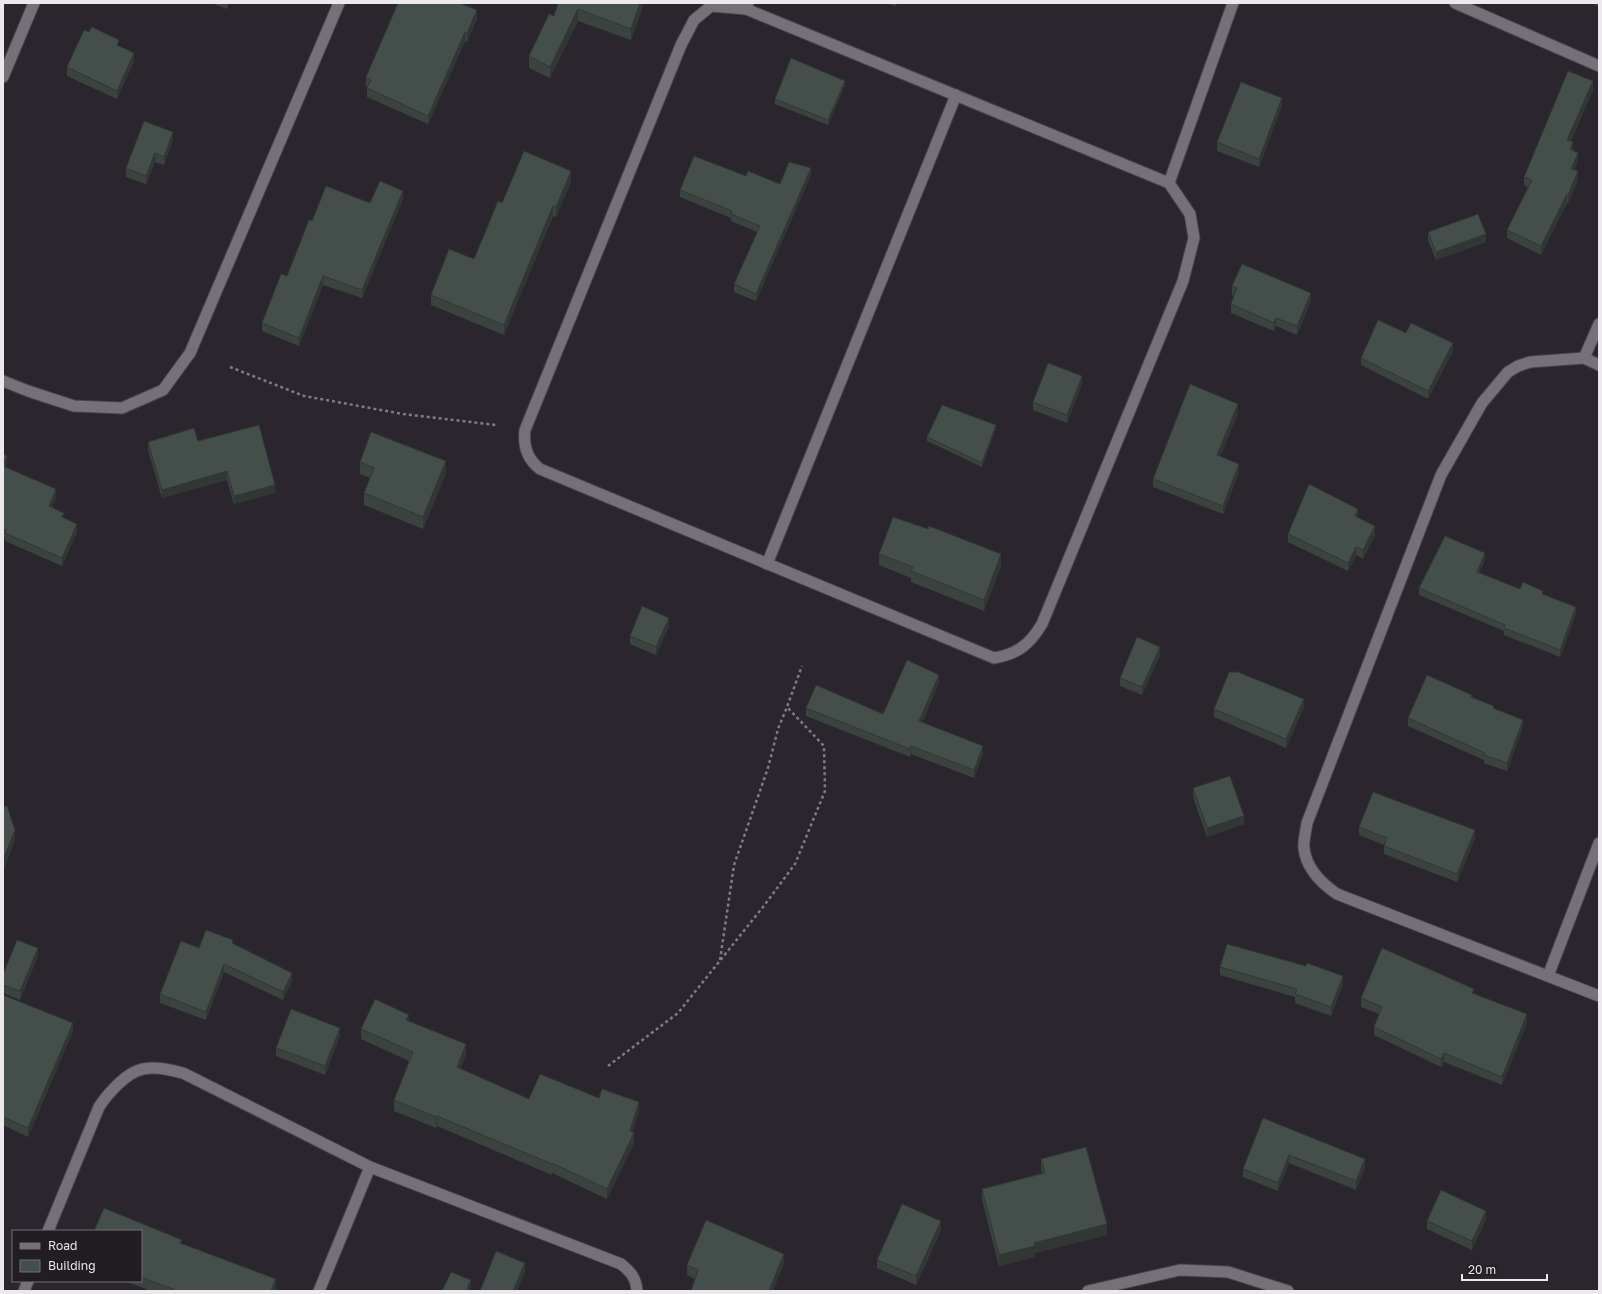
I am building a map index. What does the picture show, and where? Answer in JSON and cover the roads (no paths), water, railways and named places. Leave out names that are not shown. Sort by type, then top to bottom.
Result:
[{"type":"street","points":[[3,77],[34,3]]},
{"type":"street","points":[[3,381],[74,406],[122,408],[163,390],[190,353],[339,3]]},
{"type":"street","points":[[1169,183],[1234,3]]},
{"type":"street","points":[[1455,3],[1599,66]]},
{"type":"street","points":[[711,6],[747,6],[956,95],[1169,183],[1190,214],[1194,238],[1183,281],[1042,624],[1033,639],[1014,654],[994,658],[540,469],[527,454],[524,438],[525,430],[681,44],[694,20],[711,6]]},
{"type":"street","points":[[767,564],[956,95]]},
{"type":"street","points":[[1584,358],[1599,324]]},
{"type":"street","points":[[1599,365],[1584,358],[1530,362],[1518,366],[1508,372],[1482,403],[1441,475],[1307,823],[1304,848],[1310,867],[1314,873],[1322,884],[1336,894],[1599,996]]},
{"type":"street","points":[[1548,976],[1599,843]]},
{"type":"street","points":[[48,1230],[99,1107],[107,1094],[119,1083],[142,1069],[162,1068],[183,1073],[370,1167],[621,1264],[630,1271],[636,1280],[637,1291]]},
{"type":"street","points":[[319,1291],[370,1167]]},
{"type":"street","points":[[1088,1291],[1180,1270],[1228,1272],[1262,1287],[1288,1291]]}]
